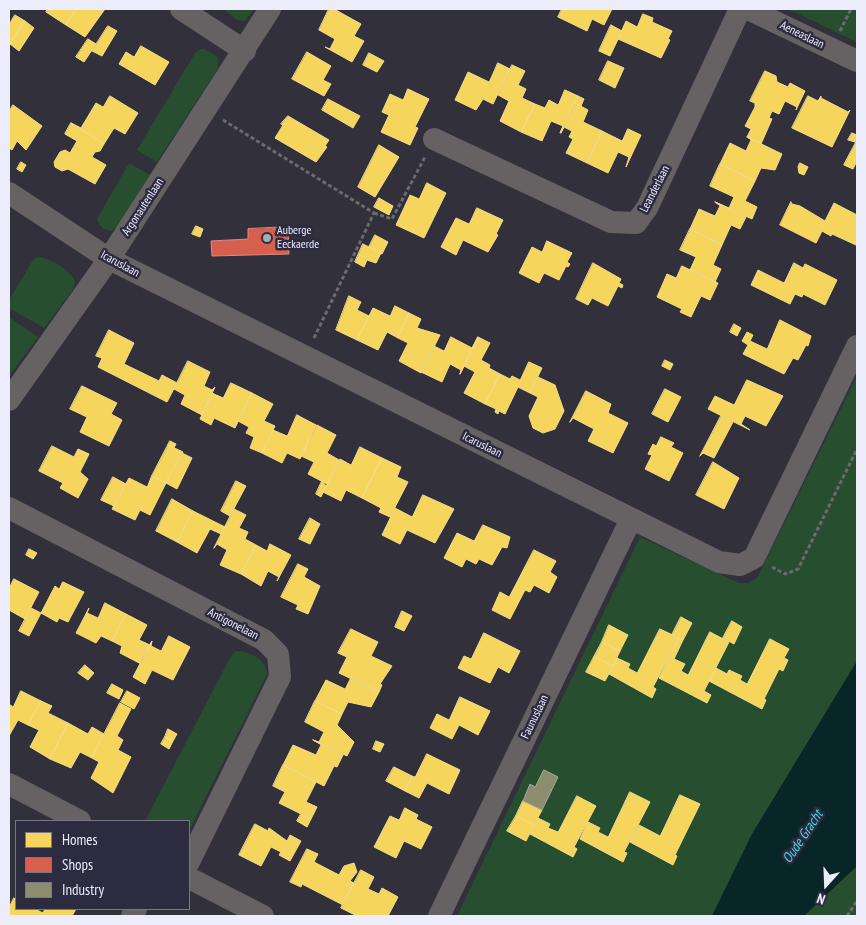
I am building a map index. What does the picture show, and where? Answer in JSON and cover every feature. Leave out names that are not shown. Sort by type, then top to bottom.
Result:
[{"type":"street","points":[[181,9],[245,51]]},
{"type":"street","name":"Argonautenlaan","points":[[9,400],[109,259],[245,51],[270,9]]},
{"type":"street","name":"Leanderlaan","points":[[434,139],[610,222],[636,223],[647,208],[740,9]]},
{"type":"street","name":"Aeneaslaan","points":[[748,9],[857,61]]},
{"type":"street","name":"Icaruslaan","points":[[9,193],[109,259],[719,562],[740,565],[754,558]]},
{"type":"street","points":[[754,558],[857,346]]},
{"type":"street","name":"Antigonelaan","points":[[9,508],[264,640],[278,654],[280,677],[190,860]]},
{"type":"street","name":"Faunuslaan","points":[[438,916],[632,518]]},
{"type":"street","points":[[9,784],[78,820]]},
{"type":"street","points":[[190,879],[263,916]]},
{"type":"path","points":[[207,110],[374,213],[392,219],[434,139]]},
{"type":"path","points":[[305,357],[374,213]]},
{"type":"path","points":[[754,558],[785,574],[798,568],[857,449]]},
{"type":"path","points":[[847,916],[857,901]]},
{"type":"green space","points":[[224,9],[255,9],[244,21],[237,20]]},
{"type":"green space","points":[[788,9],[857,9],[857,42]]},
{"type":"green space","points":[[200,49],[204,49],[218,57],[218,68],[157,162],[137,150],[195,53]]},
{"type":"green space","points":[[129,163],[150,175],[117,227],[112,231],[106,230],[97,219]]},
{"type":"green space","points":[[38,257],[59,265],[75,281],[74,288],[44,328],[9,308],[9,300],[33,260]]},
{"type":"green space","points":[[9,317],[38,337],[9,376]]},
{"type":"green space","points":[[857,376],[857,661],[752,834],[712,916],[457,916],[640,537],[739,583],[748,583],[757,578]]},
{"type":"green space","points":[[236,651],[241,651],[257,657],[264,664],[267,674],[190,829],[190,820],[146,820],[231,656]]},
{"type":"green space","points":[[857,866],[857,916],[804,916],[806,913]]},
{"type":"water","name":"Oude Gracht","points":[[857,661],[857,866],[804,916],[712,916],[752,834]]},
{"type":"building: Homes","points":[[48,9],[76,9],[66,25],[46,12]]},
{"type":"building: Homes","points":[[76,9],[105,9],[85,37],[66,25]]},
{"type":"building: Homes","points":[[329,9],[334,9],[361,24],[354,36],[364,41],[352,62],[325,47],[330,49],[335,39],[319,30]]},
{"type":"building: Homes","points":[[562,9],[612,9],[604,25],[592,19],[587,31],[558,17]]},
{"type":"building: Homes","points":[[643,14],[653,18],[652,22],[672,31],[668,39],[670,40],[661,58],[618,39],[626,21],[637,27]]},
{"type":"building: Homes","points":[[15,15],[25,21],[10,44],[9,25]]},
{"type":"building: Homes","points":[[25,21],[34,28],[19,51],[10,44]]},
{"type":"building: Homes","points":[[611,25],[622,31],[610,56],[599,51]]},
{"type":"building: Homes","points":[[108,26],[117,31],[102,56],[92,51]]},
{"type":"building: Homes","points":[[88,39],[96,44],[84,62],[76,57]]},
{"type":"building: Homes","points":[[141,46],[169,62],[155,85],[119,64],[126,52],[134,57]]},
{"type":"building: Homes","points":[[307,52],[331,66],[323,80],[331,84],[324,96],[292,79]]},
{"type":"building: Homes","points":[[369,53],[384,61],[377,72],[363,65]]},
{"type":"building: Homes","points":[[608,61],[624,68],[615,88],[599,80]]},
{"type":"building: Homes","points":[[498,63],[510,69],[493,104],[483,99],[476,110],[455,100],[468,72],[489,82]]},
{"type":"building: Homes","points":[[512,65],[525,71],[518,85],[526,89],[522,98],[535,104],[521,132],[500,121],[509,101],[498,95]]},
{"type":"building: Homes","points":[[765,71],[776,76],[777,82],[788,87],[790,83],[805,91],[796,110],[797,107],[785,101],[779,114],[772,111],[769,118],[772,119],[761,144],[747,137],[751,129],[745,126],[755,107],[755,103],[750,101]]},
{"type":"building: Homes","points":[[408,89],[429,99],[415,127],[418,128],[410,145],[381,132],[389,115],[382,112],[390,94],[403,100]]},
{"type":"building: Homes","points":[[565,90],[578,96],[560,133],[563,126],[551,121],[542,141],[521,132],[535,104],[545,108],[549,100],[558,105]]},
{"type":"building: Homes","points":[[110,96],[138,113],[125,134],[114,128],[104,144],[71,123],[81,128],[96,103],[103,107]]},
{"type":"building: Homes","points":[[578,96],[584,99],[581,106],[574,103]]},
{"type":"building: Homes","points":[[808,96],[818,101],[821,96],[821,98],[848,112],[850,110],[832,147],[792,128]]},
{"type":"building: Homes","points":[[328,99],[360,116],[353,128],[322,110]]},
{"type":"building: Homes","points":[[575,103],[588,110],[583,122],[602,131],[587,163],[566,153],[573,139],[569,137],[572,131],[564,127],[561,133]]},
{"type":"building: Homes","points":[[13,105],[42,126],[26,150],[17,141],[12,150],[9,148],[9,112]]},
{"type":"building: Homes","points":[[288,116],[329,140],[325,146],[327,147],[316,162],[275,138],[283,125],[281,124]]},
{"type":"building: Homes","points":[[71,123],[104,144],[100,151],[95,152],[92,157],[106,165],[95,184],[68,169],[62,171],[55,167],[54,162],[60,152],[65,150],[70,153],[77,141],[65,134]]},
{"type":"building: Homes","points":[[628,129],[641,135],[626,167],[629,157],[618,152],[608,173],[587,163],[602,131],[622,141]]},
{"type":"building: Homes","points":[[852,133],[857,135],[855,142],[848,140]]},
{"type":"building: Homes","points":[[747,137],[782,154],[775,170],[761,168],[755,181],[720,164],[730,143],[746,151],[751,140]]},
{"type":"building: Homes","points":[[856,142],[857,161],[853,169],[844,165]]},
{"type":"building: Homes","points":[[379,145],[399,157],[375,197],[358,187]]},
{"type":"building: Homes","points":[[21,162],[26,165],[22,172],[17,169]]},
{"type":"building: Homes","points":[[800,163],[808,167],[804,175],[799,173],[798,167]]},
{"type":"building: Homes","points":[[720,164],[755,181],[745,201],[757,207],[752,219],[715,202],[729,208],[734,197],[710,186]]},
{"type":"building: Homes","points":[[427,183],[446,193],[424,238],[396,225],[410,195],[419,199]]},
{"type":"building: Homes","points":[[379,198],[393,206],[389,215],[374,207]]},
{"type":"building: Homes","points":[[715,202],[746,217],[740,229],[731,225],[722,245],[690,229],[699,209],[715,216],[720,206]]},
{"type":"building: Homes","points":[[791,202],[825,221],[834,203],[857,215],[856,245],[822,231],[816,243],[780,225]]},
{"type":"building: Homes","points":[[477,208],[503,220],[496,234],[498,235],[488,252],[463,240],[456,255],[441,247],[456,218],[469,224]]},
{"type":"building: Homes","points":[[196,226],[203,229],[200,237],[192,234]]},
{"type":"building: Homes","points":[[690,229],[722,245],[713,265],[721,269],[715,282],[690,270],[696,257],[680,250]]},
{"type":"building: Homes","points":[[375,235],[388,242],[382,254],[369,247]]},
{"type":"building: Homes","points":[[547,241],[572,253],[567,262],[570,264],[568,267],[566,266],[559,280],[544,273],[539,283],[519,273],[532,247],[542,252]]},
{"type":"building: Homes","points":[[363,244],[381,253],[376,263],[367,260],[364,267],[355,262]]},
{"type":"building: Homes","points":[[593,263],[621,279],[619,283],[623,285],[622,288],[618,286],[608,306],[592,298],[588,305],[576,299]]},
{"type":"building: Homes","points":[[794,263],[803,268],[805,264],[837,280],[825,305],[803,294],[802,297],[795,294],[790,304],[751,285],[758,270],[784,283]]},
{"type":"building: Homes","points":[[682,266],[718,283],[710,300],[701,296],[691,317],[680,312],[682,309],[657,297],[667,274],[676,278]]},
{"type":"building: Homes","points":[[349,296],[361,302],[357,310],[369,316],[357,340],[336,330]]},
{"type":"building: Homes","points":[[395,306],[409,313],[398,338],[387,332],[378,350],[357,340],[373,308],[390,316]]},
{"type":"building: Homes","points":[[409,313],[421,319],[417,328],[440,335],[421,373],[399,361],[408,343],[398,338]]},
{"type":"building: Homes","points":[[780,320],[811,336],[808,346],[806,345],[798,360],[793,358],[784,374],[743,354],[748,345],[742,341],[747,332],[753,335],[750,341],[767,349]]},
{"type":"building: Homes","points":[[734,324],[741,328],[737,336],[730,332]]},
{"type":"building: Homes","points":[[109,330],[134,343],[124,364],[159,381],[162,375],[177,383],[167,402],[98,367],[102,358],[96,356]]},
{"type":"building: Homes","points":[[451,337],[472,348],[478,337],[460,374],[461,370],[450,364],[442,382],[421,372],[434,346],[444,351]]},
{"type":"building: Homes","points":[[478,337],[490,343],[481,360],[490,365],[489,368],[500,374],[485,404],[464,393],[475,372],[464,366],[460,374]]},
{"type":"building: Homes","points":[[665,360],[673,364],[670,370],[662,366]]},
{"type":"building: Homes","points":[[188,361],[210,372],[204,386],[212,390],[215,387],[202,415],[181,404],[185,395],[174,389]]},
{"type":"building: Homes","points":[[529,362],[542,368],[530,393],[518,387],[505,414],[499,411],[498,414],[495,412],[496,409],[485,404],[500,374],[510,379],[512,376],[520,380]]},
{"type":"building: Homes","points":[[538,377],[555,385],[564,411],[555,429],[543,433],[533,428],[529,416],[538,397],[530,393]]},
{"type":"building: Homes","points":[[747,380],[783,396],[766,426],[745,416],[741,424],[750,430],[708,409],[715,396],[734,405]]},
{"type":"building: Homes","points":[[231,383],[252,393],[235,428],[214,418],[211,425],[200,419],[212,393],[223,398]]},
{"type":"building: Homes","points":[[82,386],[117,403],[111,414],[122,420],[109,446],[80,432],[87,417],[70,409]]},
{"type":"building: Homes","points":[[665,389],[681,397],[668,422],[652,414]]},
{"type":"building: Homes","points":[[586,391],[611,404],[608,413],[628,423],[613,453],[588,441],[594,429],[573,418],[570,422]]},
{"type":"building: Homes","points":[[252,393],[273,404],[264,421],[275,426],[262,453],[250,448],[254,437],[246,433],[249,427],[238,421]]},
{"type":"building: Homes","points":[[297,415],[316,425],[300,459],[287,453],[282,463],[262,453],[273,430],[287,436]]},
{"type":"building: Homes","points":[[721,416],[733,422],[714,458],[703,453],[700,456]]},
{"type":"building: Homes","points":[[317,425],[336,435],[327,453],[339,460],[327,484],[308,474],[314,462],[301,456]]},
{"type":"building: Homes","points":[[661,437],[674,443],[671,447],[683,453],[669,481],[645,469],[652,455],[648,454],[653,444],[656,446]]},
{"type":"building: Homes","points":[[170,441],[176,444],[174,448],[168,445]]},
{"type":"building: Homes","points":[[168,445],[183,452],[166,483],[152,476]]},
{"type":"building: Homes","points":[[52,446],[74,457],[78,449],[89,454],[80,472],[88,479],[78,498],[60,488],[63,483],[39,471]]},
{"type":"building: Homes","points":[[360,447],[382,458],[362,498],[346,490],[341,501],[323,492],[340,459],[351,465]]},
{"type":"building: Homes","points":[[182,453],[192,458],[177,489],[166,483]]},
{"type":"building: Homes","points":[[382,458],[401,467],[397,477],[408,482],[390,517],[379,512],[381,508],[362,498]]},
{"type":"building: Homes","points":[[713,462],[739,478],[724,509],[696,495]]},
{"type":"building: Homes","points":[[152,476],[166,483],[150,515],[140,510],[135,520],[112,509],[129,478],[147,487]]},
{"type":"building: Homes","points":[[113,477],[126,484],[114,506],[101,500]]},
{"type":"building: Homes","points":[[236,481],[246,486],[230,516],[221,511]]},
{"type":"building: Homes","points":[[322,481],[326,486],[321,497],[316,494]]},
{"type":"building: Homes","points":[[423,495],[454,509],[435,543],[407,530],[400,544],[382,535],[395,508],[412,517]]},
{"type":"building: Homes","points":[[172,499],[193,511],[177,542],[156,531]]},
{"type":"building: Homes","points":[[234,509],[246,515],[239,528],[248,532],[245,539],[256,545],[241,574],[220,565],[227,550],[217,544],[214,548]]},
{"type":"building: Homes","points":[[193,511],[225,527],[221,534],[210,529],[197,553],[177,542]]},
{"type":"building: Homes","points":[[310,518],[320,524],[310,544],[299,539]]},
{"type":"building: Homes","points":[[483,525],[510,537],[507,548],[502,547],[492,565],[479,559],[476,564],[466,559],[462,567],[444,558],[457,533],[474,541]]},
{"type":"building: Homes","points":[[270,544],[291,555],[277,581],[279,577],[268,571],[261,586],[241,574],[256,545],[267,551]]},
{"type":"building: Homes","points":[[29,549],[37,553],[33,559],[26,555]]},
{"type":"building: Homes","points":[[534,550],[556,561],[550,572],[557,577],[549,593],[534,585],[530,592],[525,590],[510,619],[492,610],[500,592],[509,597]]},
{"type":"building: Homes","points":[[298,564],[308,569],[304,577],[320,586],[308,614],[296,609],[298,605],[281,597]]},
{"type":"building: Homes","points":[[14,579],[39,592],[25,619],[9,610],[9,589]]},
{"type":"building: Homes","points":[[63,582],[84,592],[68,622],[59,618],[57,622],[41,613],[55,586],[59,589]]},
{"type":"building: Homes","points":[[105,603],[126,614],[112,641],[101,636],[96,643],[76,633],[89,608],[87,613],[98,618]]},
{"type":"building: Homes","points":[[31,608],[41,613],[29,636],[19,631]]},
{"type":"building: Homes","points":[[402,611],[412,616],[404,631],[395,627]]},
{"type":"building: Homes","points":[[126,614],[147,625],[139,640],[150,645],[152,641],[141,664],[120,653],[122,646],[112,641]]},
{"type":"building: Homes","points":[[681,617],[692,623],[683,640],[672,635]]},
{"type":"building: Homes","points":[[732,621],[742,627],[734,644],[723,638]]},
{"type":"building: Homes","points":[[609,625],[628,635],[620,651],[602,642]]},
{"type":"building: Homes","points":[[351,629],[378,642],[371,656],[392,666],[380,684],[382,685],[379,692],[339,673],[347,657],[338,653]]},
{"type":"building: Homes","points":[[660,629],[679,638],[653,687],[656,689],[652,698],[609,674],[617,658],[630,664],[628,668],[637,673]]},
{"type":"building: Homes","points":[[710,632],[729,642],[704,691],[711,695],[707,703],[659,678],[679,638],[683,640],[674,659],[685,664],[681,671],[688,675]]},
{"type":"building: Homes","points":[[484,633],[520,651],[509,673],[498,667],[490,683],[458,668],[464,656],[471,659]]},
{"type":"building: Homes","points":[[169,636],[190,647],[173,680],[152,670],[145,684],[133,677],[152,641],[151,646],[161,651]]},
{"type":"building: Homes","points":[[770,639],[789,649],[784,658],[788,660],[783,671],[779,669],[764,699],[766,700],[762,709],[709,681],[716,668],[727,674],[729,670],[742,676],[740,680],[747,684]]},
{"type":"building: Homes","points":[[602,642],[620,651],[613,666],[594,657]]},
{"type":"building: Homes","points":[[594,657],[613,666],[605,681],[586,672]]},
{"type":"building: Homes","points":[[85,665],[94,673],[88,680],[78,673]]},
{"type":"building: Homes","points":[[351,678],[379,692],[371,707],[348,702],[342,714],[315,701],[326,680],[345,689]]},
{"type":"building: Homes","points":[[112,684],[123,690],[119,699],[107,693]]},
{"type":"building: Homes","points":[[21,691],[41,701],[28,725],[18,720],[9,736],[9,704],[13,707]]},
{"type":"building: Homes","points":[[127,691],[140,698],[134,709],[121,702]]},
{"type":"building: Homes","points":[[460,697],[490,711],[478,735],[459,725],[452,739],[430,728],[437,714],[449,720]]},
{"type":"building: Homes","points":[[41,701],[52,706],[48,713],[68,723],[50,759],[30,747],[39,730],[28,725]]},
{"type":"building: Homes","points":[[315,701],[342,714],[337,725],[354,742],[347,756],[313,740],[319,742],[324,732],[305,722]]},
{"type":"building: Homes","points":[[120,703],[131,709],[117,736],[123,740],[118,750],[131,757],[113,793],[91,778],[99,762],[92,758]]},
{"type":"building: Homes","points":[[68,723],[88,734],[92,727],[104,734],[92,758],[80,752],[71,768],[50,759]]},
{"type":"building: Homes","points":[[168,729],[177,734],[173,741],[165,737]]},
{"type":"building: Homes","points":[[165,737],[173,741],[169,749],[161,744]]},
{"type":"building: Homes","points":[[313,740],[343,755],[337,767],[334,766],[324,786],[283,765],[293,745],[316,755],[321,745]]},
{"type":"building: Homes","points":[[376,741],[384,744],[380,752],[373,749]]},
{"type":"building: Homes","points":[[427,754],[460,770],[449,794],[427,783],[419,798],[405,791],[412,776],[415,777]]},
{"type":"building: Homes","points":[[283,765],[316,782],[306,802],[317,807],[311,819],[279,803],[285,792],[273,786]]},
{"type":"building: Homes","points":[[394,767],[412,776],[405,791],[386,781]]},
{"type":"building: Homes","points":[[630,792],[650,802],[624,852],[627,853],[623,862],[580,839],[588,822],[600,828],[598,832],[608,837]]},
{"type":"building: Homes","points":[[680,795],[700,804],[675,855],[677,856],[673,865],[630,842],[639,825],[660,836]]},
{"type":"building: Homes","points":[[577,796],[596,806],[574,847],[577,849],[573,857],[530,834],[538,818],[550,824],[548,828],[558,832]]},
{"type":"building: Homes","points":[[523,801],[542,810],[534,825],[516,816]]},
{"type":"building: Homes","points":[[405,808],[418,815],[416,819],[432,827],[421,849],[404,841],[396,858],[374,847],[390,816],[399,820]]},
{"type":"building: Homes","points":[[301,814],[311,819],[307,827],[297,821]]},
{"type":"building: Homes","points":[[516,816],[534,825],[526,841],[507,831]]},
{"type":"building: Homes","points":[[255,824],[268,831],[269,828],[287,841],[290,835],[301,841],[290,861],[279,855],[281,852],[271,847],[261,866],[239,855]]},
{"type":"building: Homes","points":[[307,849],[318,854],[314,862],[339,875],[344,866],[354,863],[357,872],[350,881],[354,883],[343,905],[302,884],[301,887],[290,882]]},
{"type":"building: Homes","points":[[361,870],[374,877],[368,889],[379,894],[382,888],[398,897],[388,916],[357,916],[341,908]]},
{"type":"building: Homes","points":[[14,898],[15,910],[37,910],[43,913],[44,910],[75,910],[72,916],[13,916],[9,914],[9,908]]},
{"type":"building: Shops","points":[[288,227],[289,254],[212,256],[211,241],[248,239],[248,229]]},
{"type":"building: Industry","points":[[544,770],[558,777],[542,810],[523,801],[530,784],[535,787]]},
{"type":"place","name":"Auberge Eeckaerde","points":[[267,238]]}]
